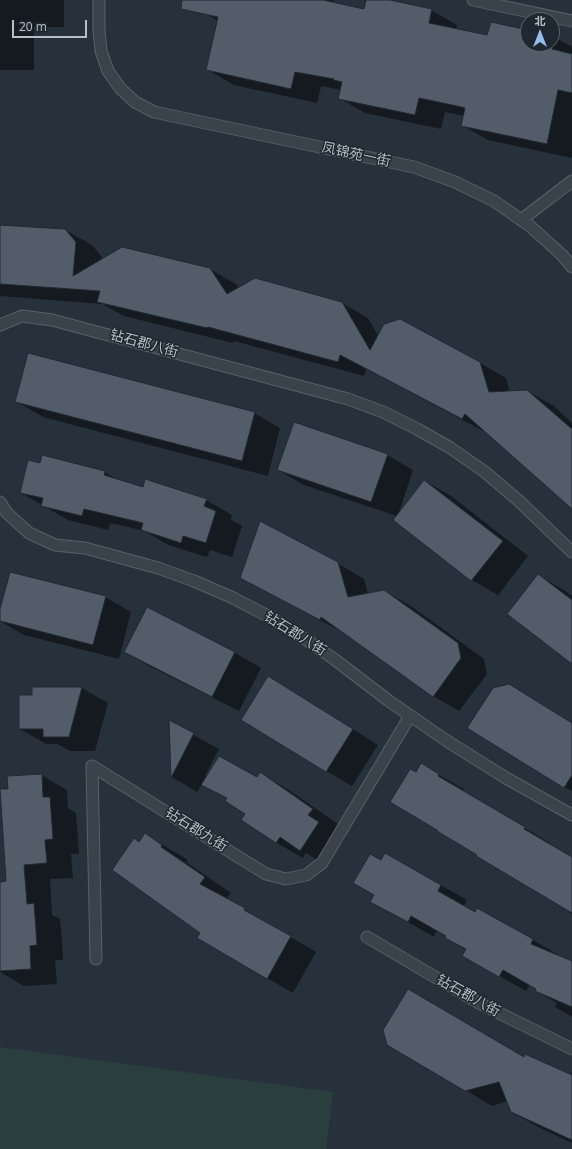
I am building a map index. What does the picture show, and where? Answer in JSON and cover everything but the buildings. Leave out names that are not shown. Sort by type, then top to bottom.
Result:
[{"type":"lane","name":"凤锦苑一街","points":[[99,0],[101,51],[108,71],[120,88],[135,102],[154,112],[414,167],[462,185],[494,201],[521,220],[557,250],[572,267]]},
{"type":"lane","points":[[473,0],[572,21]]},
{"type":"lane","points":[[521,220],[572,181]]},
{"type":"lane","name":"钻石郡八街","points":[[0,325],[22,316],[52,320],[348,399],[383,412],[449,447],[485,472],[519,500],[572,552]]},
{"type":"lane","name":"钻石郡八街","points":[[0,502],[7,513],[28,533],[55,545],[85,548],[158,568],[231,597],[266,615],[301,636],[410,716],[447,741],[506,778],[572,815]]},
{"type":"lane","name":"钻石郡九街","points":[[96,960],[92,766],[266,874],[286,879],[306,875],[322,863],[410,716]]},
{"type":"lane","name":"钻石郡八街","points":[[367,937],[479,1003],[572,1049]]},
{"type":"green space","points":[[0,1047],[333,1092],[326,1149],[0,1149]]}]
